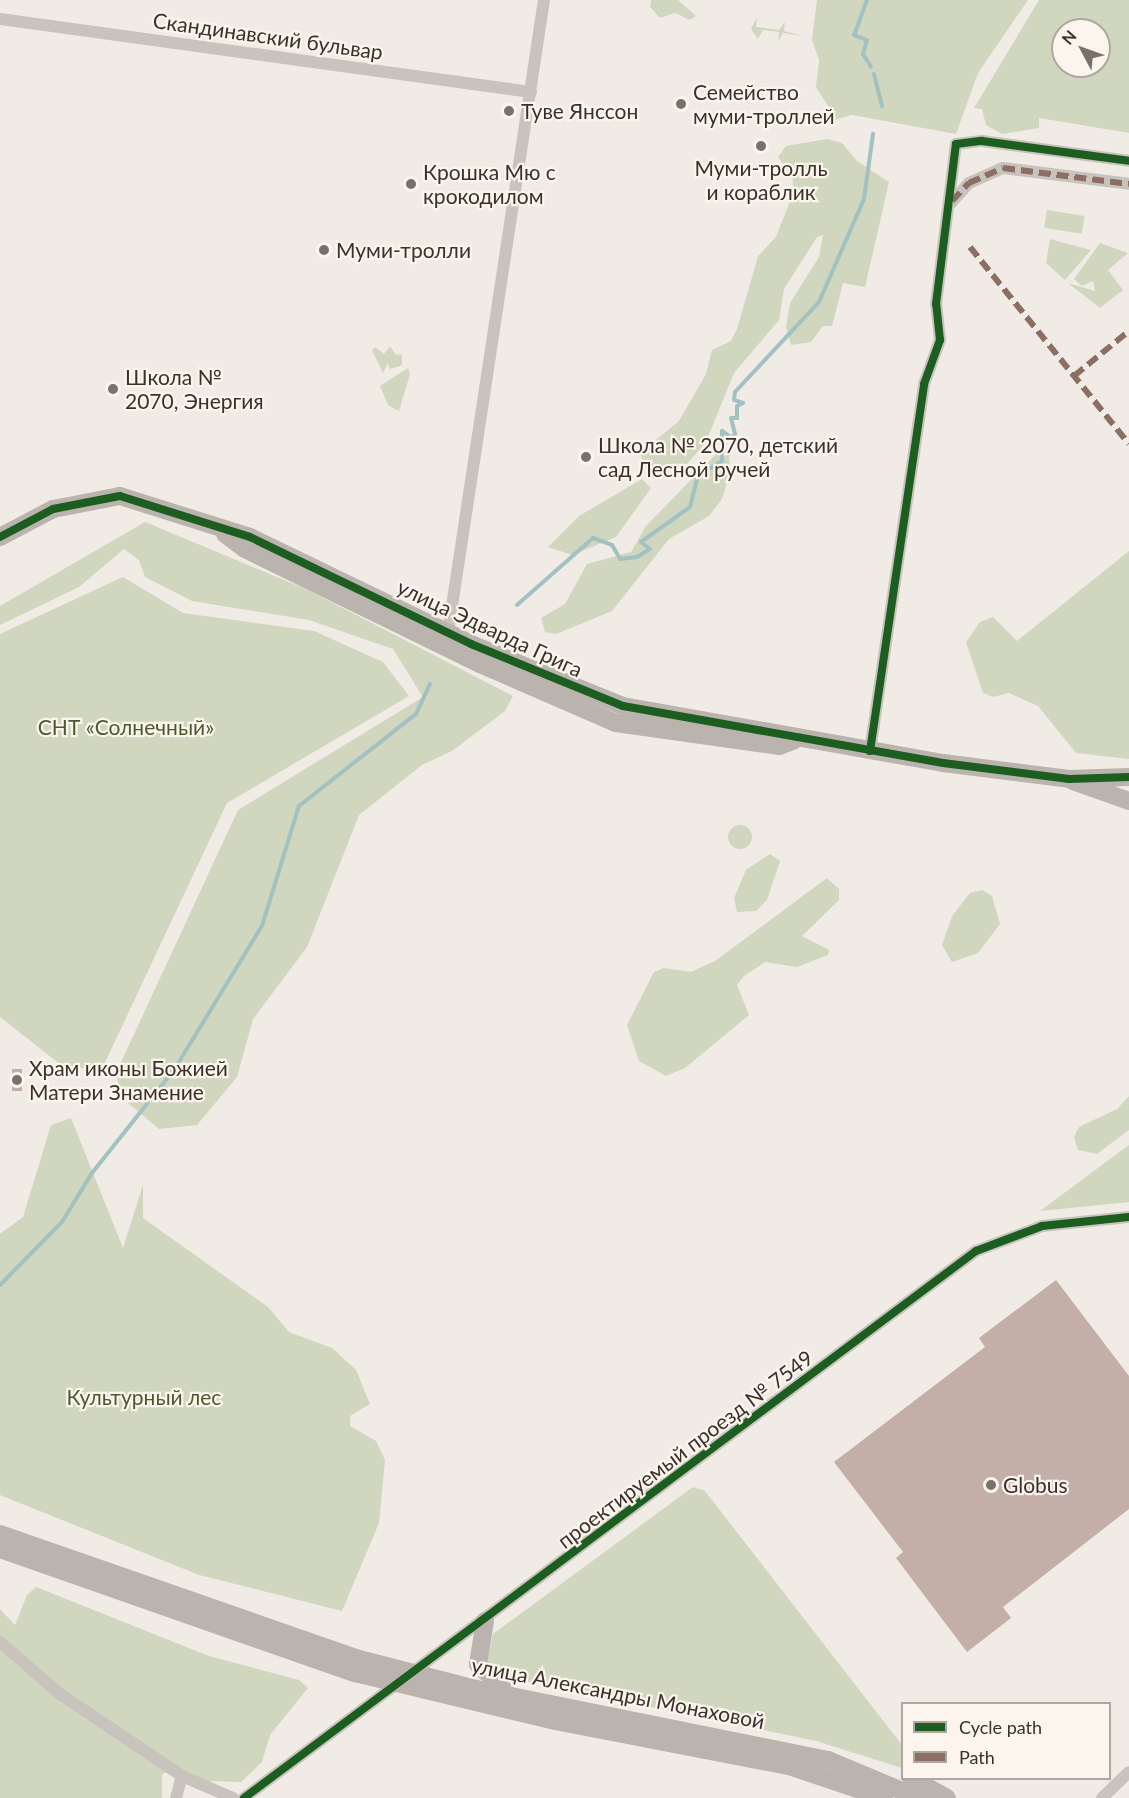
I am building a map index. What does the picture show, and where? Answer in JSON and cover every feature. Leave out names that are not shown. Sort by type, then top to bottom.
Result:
[{"type":"main road","name":"улица Эдварда Грига","points":[[0,537],[53,509],[102,496],[138,500],[222,532],[250,537],[616,723],[779,746],[798,740],[1069,779],[1129,777]]},
{"type":"main road","name":"улица Эдварда Грига","points":[[1069,779],[1129,801]]},
{"type":"main road","name":"улица Александры Монаховой","points":[[0,1534],[229,1616],[414,1673],[510,1695],[795,1752],[864,1772],[919,1798]]},
{"type":"main road","name":"улица Александры Монаховой","points":[[0,1549],[205,1624],[399,1684],[789,1766],[884,1798]]},
{"type":"main road","points":[[485,1621],[478,1664],[510,1695]]},
{"type":"main road","points":[[795,1752],[869,1763],[901,1774]]},
{"type":"main road","points":[[912,1780],[947,1798]]},
{"type":"street","points":[[447,639],[544,0]]},
{"type":"street","name":"Скандинавский бульвар","points":[[0,19],[531,92]]},
{"type":"street","points":[[870,751],[925,381],[940,340],[936,304],[956,144],[965,142],[1129,161]]},
{"type":"street","points":[[950,204],[966,185],[1003,168],[1129,184]]},
{"type":"street","name":"проектируемый проезд № 7549","points":[[244,1798],[485,1621],[976,1251],[1042,1226],[1129,1217]]},
{"type":"street","points":[[0,1642],[60,1694],[182,1776],[233,1798]]},
{"type":"street","points":[[1102,1798],[1129,1772]]},
{"type":"street","points":[[176,1798],[182,1776]]},
{"type":"green space","points":[[651,0],[678,0],[696,16],[690,20],[675,13],[660,18],[650,7]]},
{"type":"green space","points":[[817,0],[1028,0],[978,73],[956,134],[852,115],[823,123],[830,109],[816,87],[819,60],[812,40]]},
{"type":"green space","points":[[1039,0],[1129,0],[1129,133],[1039,118],[1039,128],[1002,134],[986,125],[982,109],[974,108]]},
{"type":"green space","points":[[757,18],[756,27],[779,30],[785,22],[784,31],[804,36],[783,33],[778,42],[779,32],[763,30],[758,39],[751,29]]},
{"type":"green space","points":[[827,139],[842,143],[857,161],[889,182],[865,287],[843,283],[832,326],[823,326],[811,342],[791,345],[786,327],[790,303],[819,257],[823,235],[817,237],[784,289],[779,320],[734,373],[706,442],[687,464],[672,470],[646,468],[640,453],[679,421],[706,374],[712,350],[731,341],[737,329],[758,256],[776,237],[794,191],[792,176],[778,157],[786,146]]},
{"type":"green space","points":[[1047,210],[1085,216],[1082,234],[1044,228]]},
{"type":"green space","points":[[1050,239],[1091,250],[1065,280],[1046,263]]},
{"type":"green space","points":[[1100,243],[1128,253],[1108,270],[1123,290],[1100,308],[1068,283],[1095,291],[1093,281],[1082,286],[1074,279]]},
{"type":"green space","points":[[390,346],[396,355],[402,354],[402,365],[390,369],[388,363],[383,373],[372,350],[375,347],[384,354]]},
{"type":"green space","points":[[408,368],[410,374],[399,411],[388,405],[380,386]]},
{"type":"green space","points":[[722,448],[729,453],[730,473],[722,499],[709,516],[669,539],[612,611],[556,634],[545,632],[541,618],[565,604],[587,564],[631,552],[646,526]]},
{"type":"green space","points":[[642,479],[651,488],[616,537],[572,555],[548,547],[579,516]]},
{"type":"green space","points":[[145,522],[308,590],[513,696],[505,711],[452,751],[422,765],[359,815],[307,947],[253,1019],[237,1077],[197,1125],[159,1129],[121,1097],[116,1073],[238,810],[423,697],[393,649],[309,620],[192,601],[145,577],[139,560],[124,549],[79,587],[0,625],[0,606]]},
{"type":"green space","points":[[1129,551],[1129,759],[1076,753],[1038,706],[1009,693],[993,697],[983,693],[966,642],[980,622],[993,617],[1017,641]]},
{"type":"green space","name":"СНТ «Солнечный»","points":[[123,577],[183,613],[314,631],[383,662],[409,696],[227,803],[101,1071],[61,1065],[0,1017],[0,634]]},
{"type":"green space","points":[[740,825],[748,829],[752,837],[748,845],[740,849],[732,845],[728,837],[732,829]]},
{"type":"green space","points":[[770,854],[780,861],[767,900],[756,911],[737,912],[734,898],[746,870]]},
{"type":"green space","points":[[827,878],[839,889],[839,900],[802,936],[829,950],[828,955],[797,967],[765,962],[744,976],[737,985],[749,1015],[685,1068],[666,1076],[639,1061],[627,1025],[654,972],[664,968],[691,972],[715,961]]},
{"type":"green space","points":[[982,890],[992,896],[1000,924],[978,953],[952,962],[942,945],[952,916],[970,893]]},
{"type":"green space","points":[[1129,1096],[1129,1130],[1097,1154],[1078,1150],[1074,1137],[1079,1127],[1117,1109]]},
{"type":"green space","name":"Культурный лес","points":[[71,1118],[123,1248],[143,1185],[143,1218],[268,1307],[289,1332],[332,1348],[356,1370],[370,1404],[350,1416],[350,1426],[376,1441],[385,1460],[379,1523],[342,1611],[199,1575],[0,1495],[0,1234],[23,1217],[51,1125]]},
{"type":"green space","points":[[1129,1145],[1129,1202],[1040,1211],[1110,1159]]},
{"type":"green space","points":[[693,1487],[705,1491],[901,1744],[901,1768],[816,1741],[496,1675],[486,1665],[493,1634]]},
{"type":"green space","points":[[36,1587],[209,1656],[299,1680],[308,1688],[270,1735],[262,1762],[241,1782],[207,1781],[175,1766],[162,1775],[162,1798],[0,1798],[0,1609],[15,1625],[27,1595]]},
{"type":"building","name":"Храм иконы Божией Матери Знамение","points":[[12,1069],[22,1069],[22,1091],[12,1091]]},
{"type":"building","name":"Globus","points":[[1056,1280],[1129,1376],[1129,1509],[1003,1607],[1011,1618],[967,1652],[896,1558],[903,1552],[834,1462],[985,1347],[979,1338]]},
{"type":"waterway","points":[[867,0],[854,35],[867,40],[863,54],[871,67]]},
{"type":"waterway","points":[[874,74],[882,106]]},
{"type":"waterway","points":[[517,605],[593,538],[612,545],[620,559],[637,557],[650,549],[641,542],[690,507],[698,475],[722,461],[722,431],[732,438],[735,434],[731,418],[737,418],[737,406],[743,403],[734,400],[735,392],[819,302],[864,199],[873,134]]},
{"type":"waterway","points":[[0,1285],[62,1222],[92,1173],[174,1070],[262,926],[299,806],[416,714],[430,684]]},
{"type":"marked path","points":[[952,201],[969,183],[1003,168],[1129,184]]},
{"type":"marked path","points":[[970,247],[1129,444]]},
{"type":"marked path","points":[[1074,376],[1129,331]]},
{"type":"cycle path","points":[[870,751],[924,384],[940,340],[936,304],[956,144],[982,141],[1129,161]]},
{"type":"cycle path","points":[[0,537],[53,509],[120,496],[250,537],[471,644],[623,706],[943,763],[1069,779],[1129,777]]},
{"type":"cycle path","points":[[244,1798],[976,1251],[1042,1226],[1129,1217]]},
{"type":"place","name":"Семейство муми-троллей","points":[[681,104]]},
{"type":"place","name":"Туве Янссон","points":[[509,111]]},
{"type":"place","name":"Муми-тролль и кораблик","points":[[761,146]]},
{"type":"place","name":"Крошка Мю с крокодилом","points":[[411,184]]},
{"type":"place","name":"Муми-тролли","points":[[324,250]]},
{"type":"place","name":"Школа № 2070, Энергия","points":[[113,389]]},
{"type":"place","name":"Школа № 2070, детский сад Лесной ручей","points":[[586,457]]},
{"type":"place","name":"Храм иконы Божией Матери Знамение","points":[[17,1080]]},
{"type":"place","name":"Globus","points":[[991,1485]]}]
